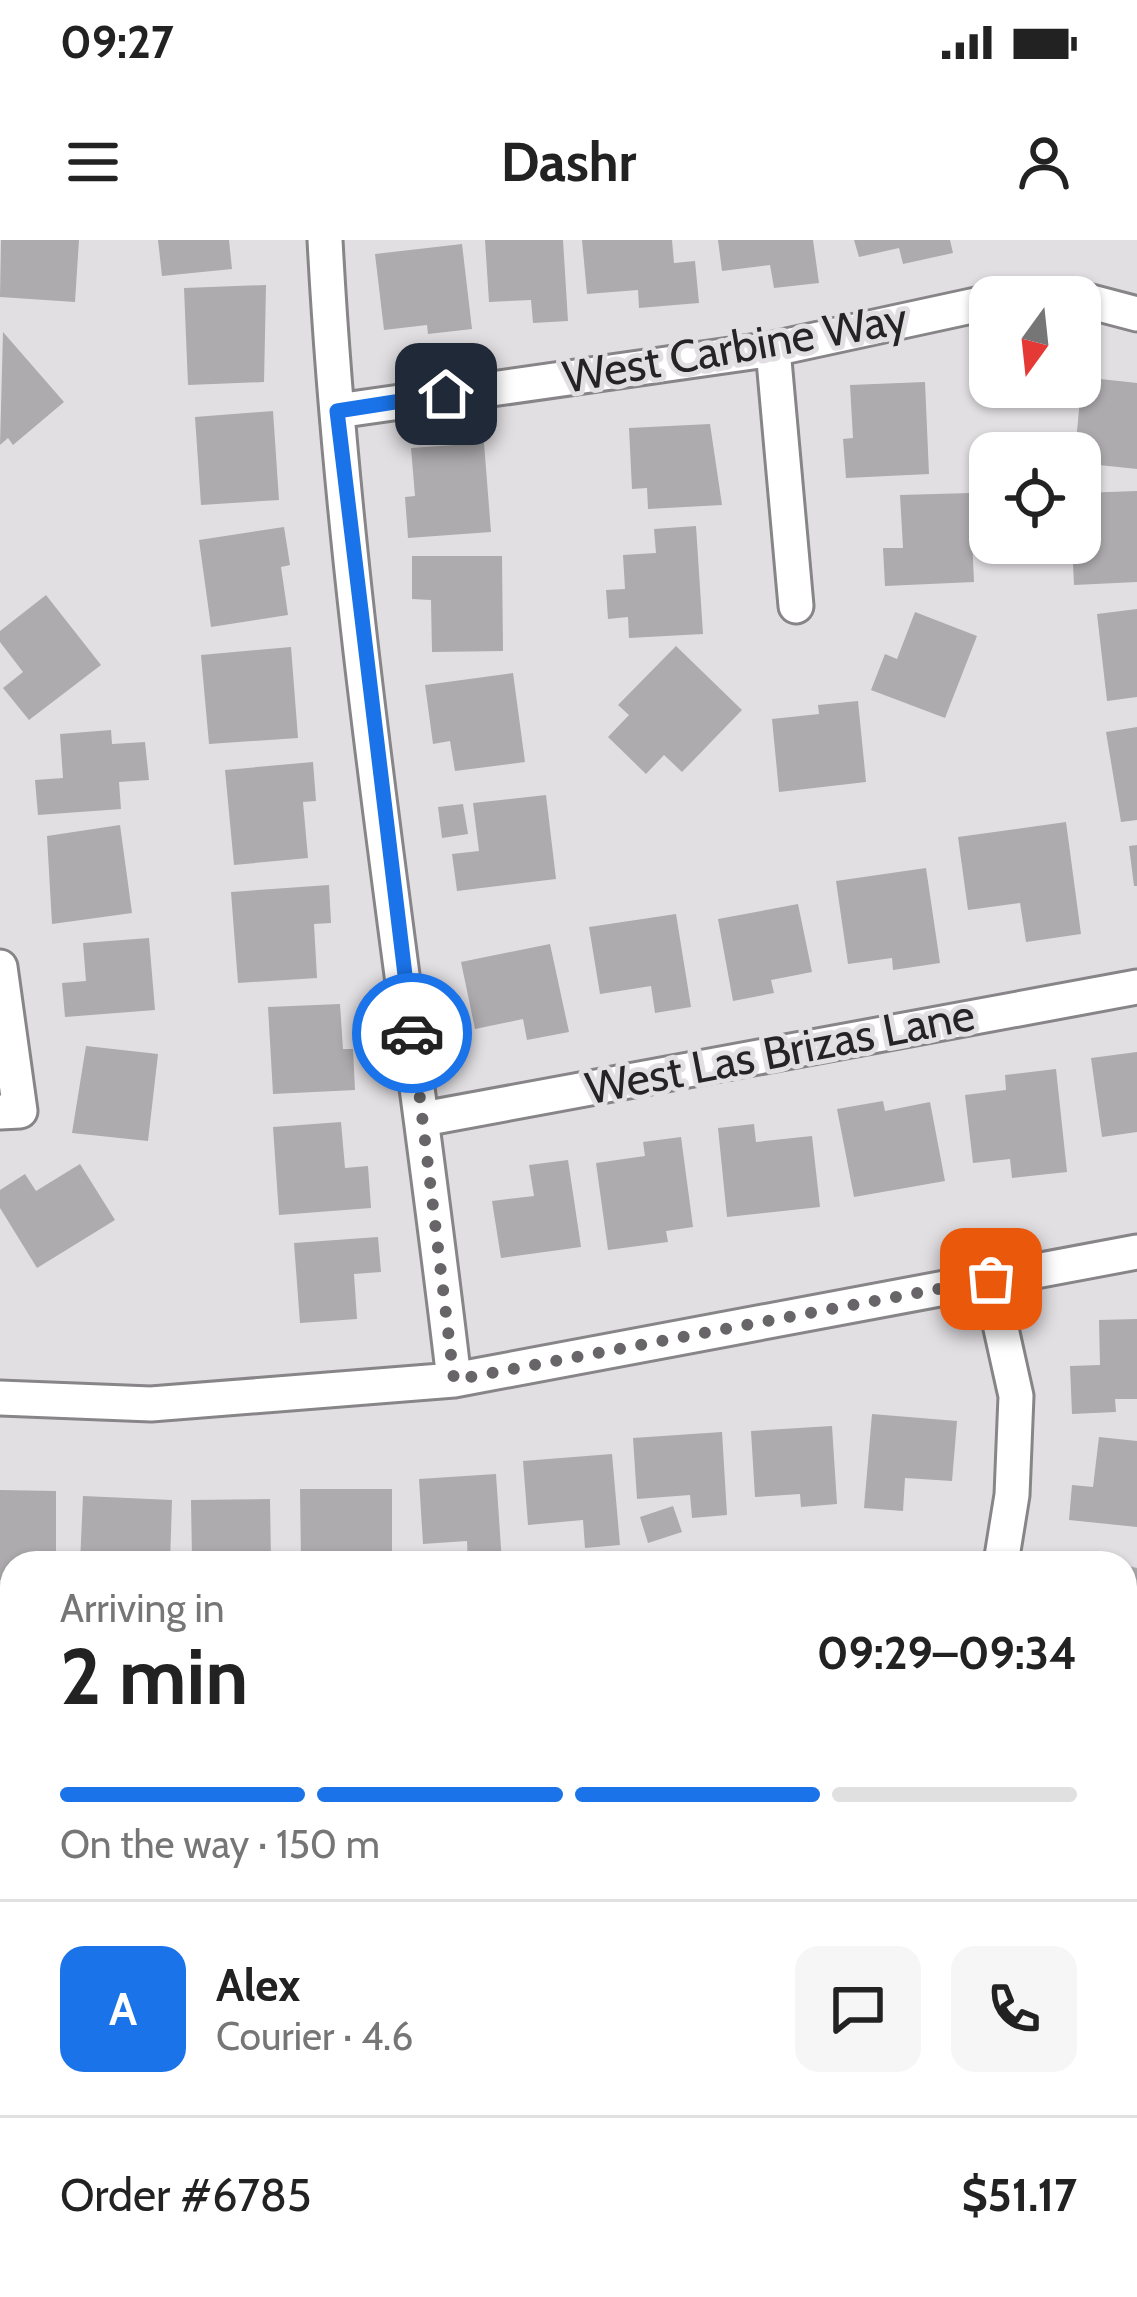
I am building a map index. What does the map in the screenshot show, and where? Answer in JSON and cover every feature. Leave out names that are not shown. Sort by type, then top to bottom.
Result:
[{"type":"street","points":[[326,240],[337,411],[454,1380]]},
{"type":"street","points":[[1101,305],[1137,314]]},
{"type":"street","name":"West Carbine Way","points":[[337,411],[773,349],[969,307]]},
{"type":"street","points":[[773,349],[796,606]]},
{"type":"street","points":[[0,967],[10,1112]]},
{"type":"street","name":"West Las Brizas Lane","points":[[424,1119],[1137,987]]},
{"type":"street","points":[[0,1398],[151,1404],[454,1380],[1137,1252]]},
{"type":"street","points":[[991,1279],[1016,1396],[1012,1495],[1003,1551]]},
{"type":"building","points":[[1,240],[79,240],[75,302],[0,297]]},
{"type":"building","points":[[158,240],[229,240],[232,269],[162,276]]},
{"type":"building","points":[[485,240],[563,240],[568,321],[533,323],[531,300],[489,302]]},
{"type":"building","points":[[582,240],[672,240],[674,263],[695,261],[699,303],[639,308],[638,290],[587,294]]},
{"type":"building","points":[[718,240],[813,240],[819,283],[774,288],[770,265],[722,271]]},
{"type":"building","points":[[854,240],[950,240],[953,253],[903,264],[899,248],[859,257]]},
{"type":"building","points":[[462,244],[472,329],[428,334],[427,325],[384,330],[375,254]]},
{"type":"building","points":[[266,285],[264,382],[188,385],[184,288]]},
{"type":"building","points":[[3,332],[64,402],[13,445],[8,438],[0,445]]},
{"type":"building","points":[[1101,379],[1137,383],[1137,469],[1101,465],[1101,432],[1077,432],[1079,408],[1101,408]]},
{"type":"building","points":[[925,382],[929,474],[846,478],[843,439],[853,438],[850,385]]},
{"type":"building","points":[[273,411],[279,500],[201,505],[195,417]]},
{"type":"building","points":[[710,424],[722,505],[648,509],[647,488],[632,489],[629,428]]},
{"type":"building","points":[[484,443],[491,532],[408,538],[405,497],[415,496],[411,448]]},
{"type":"building","points":[[1137,491],[1137,582],[1074,585],[1073,564],[1101,564],[1101,492]]},
{"type":"building","points":[[969,493],[969,564],[973,564],[974,582],[885,586],[883,548],[903,548],[900,495]]},
{"type":"building","points":[[696,526],[703,634],[629,638],[628,617],[608,619],[606,590],[625,589],[623,555],[656,553],[654,529]]},
{"type":"building","points":[[284,527],[290,565],[281,567],[288,615],[211,627],[199,540]]},
{"type":"building","points":[[412,556],[502,556],[503,651],[432,652],[431,600],[412,599]]},
{"type":"building","points":[[46,595],[101,665],[29,720],[3,688],[23,672],[0,642],[0,631]]},
{"type":"building","points":[[1137,609],[1137,697],[1107,701],[1097,614]]},
{"type":"building","points":[[915,612],[977,636],[945,718],[871,690],[885,654],[897,659]]},
{"type":"building","points":[[676,646],[742,710],[682,772],[664,755],[646,774],[608,737],[629,715],[618,705]]},
{"type":"building","points":[[291,647],[298,738],[209,744],[201,655]]},
{"type":"building","points":[[513,673],[525,762],[455,771],[450,741],[433,744],[425,685]]},
{"type":"building","points":[[858,701],[866,782],[779,792],[772,719],[819,714],[818,705]]},
{"type":"building","points":[[1137,727],[1137,820],[1121,822],[1106,732]]},
{"type":"building","points":[[111,730],[112,744],[145,742],[149,780],[119,782],[121,809],[38,815],[35,780],[63,778],[60,734]]},
{"type":"building","points":[[313,762],[316,801],[303,802],[308,858],[234,865],[225,770]]},
{"type":"building","points":[[546,795],[556,879],[457,891],[452,854],[479,851],[473,803]]},
{"type":"building","points":[[463,804],[468,834],[442,838],[438,807]]},
{"type":"building","points":[[1066,822],[1081,934],[1026,942],[1020,903],[968,910],[958,837]]},
{"type":"building","points":[[120,825],[132,913],[52,924],[47,836]]},
{"type":"building","points":[[1137,845],[1137,886],[1134,886],[1129,846]]},
{"type":"building","points":[[926,868],[940,963],[893,970],[892,958],[848,964],[836,881]]},
{"type":"building","points":[[329,885],[331,923],[314,924],[317,978],[238,983],[231,892]]},
{"type":"building","points":[[798,904],[812,972],[771,980],[774,993],[733,1001],[718,919]]},
{"type":"building","points":[[676,914],[691,1007],[655,1013],[651,986],[600,994],[589,927]]},
{"type":"building","points":[[149,938],[155,1010],[65,1017],[62,983],[86,981],[83,943]]},
{"type":"building","points":[[550,944],[569,1032],[527,1040],[523,1019],[475,1029],[461,962]]},
{"type":"building","points":[[340,1004],[343,1049],[353,1049],[355,1090],[273,1094],[268,1007]]},
{"type":"building","points":[[86,1046],[158,1054],[148,1141],[72,1133]]},
{"type":"building","points":[[1137,1052],[1137,1132],[1102,1137],[1091,1058]]},
{"type":"building","points":[[1056,1069],[1067,1172],[1012,1178],[1010,1159],[973,1163],[965,1095],[1006,1090],[1005,1075]]},
{"type":"building","points":[[883,1101],[885,1111],[930,1102],[945,1181],[854,1197],[837,1109]]},
{"type":"building","points":[[341,1122],[345,1168],[368,1166],[371,1208],[279,1215],[273,1127]]},
{"type":"building","points":[[754,1124],[756,1142],[812,1136],[820,1207],[727,1217],[718,1128]]},
{"type":"building","points":[[681,1137],[693,1227],[666,1231],[668,1242],[608,1250],[596,1163],[645,1156],[643,1142]]},
{"type":"building","points":[[568,1160],[581,1247],[501,1258],[492,1201],[534,1196],[529,1165]]},
{"type":"building","points":[[80,1164],[115,1220],[37,1268],[0,1208],[0,1190],[25,1174],[36,1191]]},
{"type":"building","points":[[378,1237],[381,1272],[354,1274],[357,1319],[300,1323],[294,1243]]},
{"type":"building","points":[[1137,1319],[1137,1399],[1115,1399],[1116,1412],[1072,1414],[1070,1366],[1100,1365],[1099,1320]]},
{"type":"building","points":[[872,1414],[957,1421],[952,1481],[905,1478],[903,1511],[864,1508]]},
{"type":"building","points":[[832,1426],[837,1504],[801,1507],[800,1494],[755,1497],[751,1431]]},
{"type":"building","points":[[722,1432],[727,1515],[692,1518],[690,1495],[637,1499],[633,1438]]},
{"type":"building","points":[[1099,1437],[1137,1441],[1137,1527],[1069,1520],[1072,1485],[1093,1487]]},
{"type":"building","points":[[612,1454],[620,1545],[585,1548],[583,1520],[528,1525],[523,1461]]},
{"type":"building","points":[[496,1474],[501,1551],[467,1551],[467,1541],[423,1544],[419,1479]]},
{"type":"building","points":[[300,1489],[392,1489],[392,1551],[301,1551]]},
{"type":"building","points":[[0,1490],[56,1491],[56,1551],[0,1551]]},
{"type":"building","points":[[83,1496],[172,1500],[170,1551],[81,1551]]},
{"type":"building","points":[[270,1499],[271,1551],[192,1551],[191,1500]]},
{"type":"building","points":[[673,1506],[682,1532],[648,1543],[640,1517]]},
{"type":"way so far","points":[[412,1033],[454,1380],[700,1338],[991,1279]]},
{"type":"route","points":[[412,1033],[337,411],[446,394]]}]
